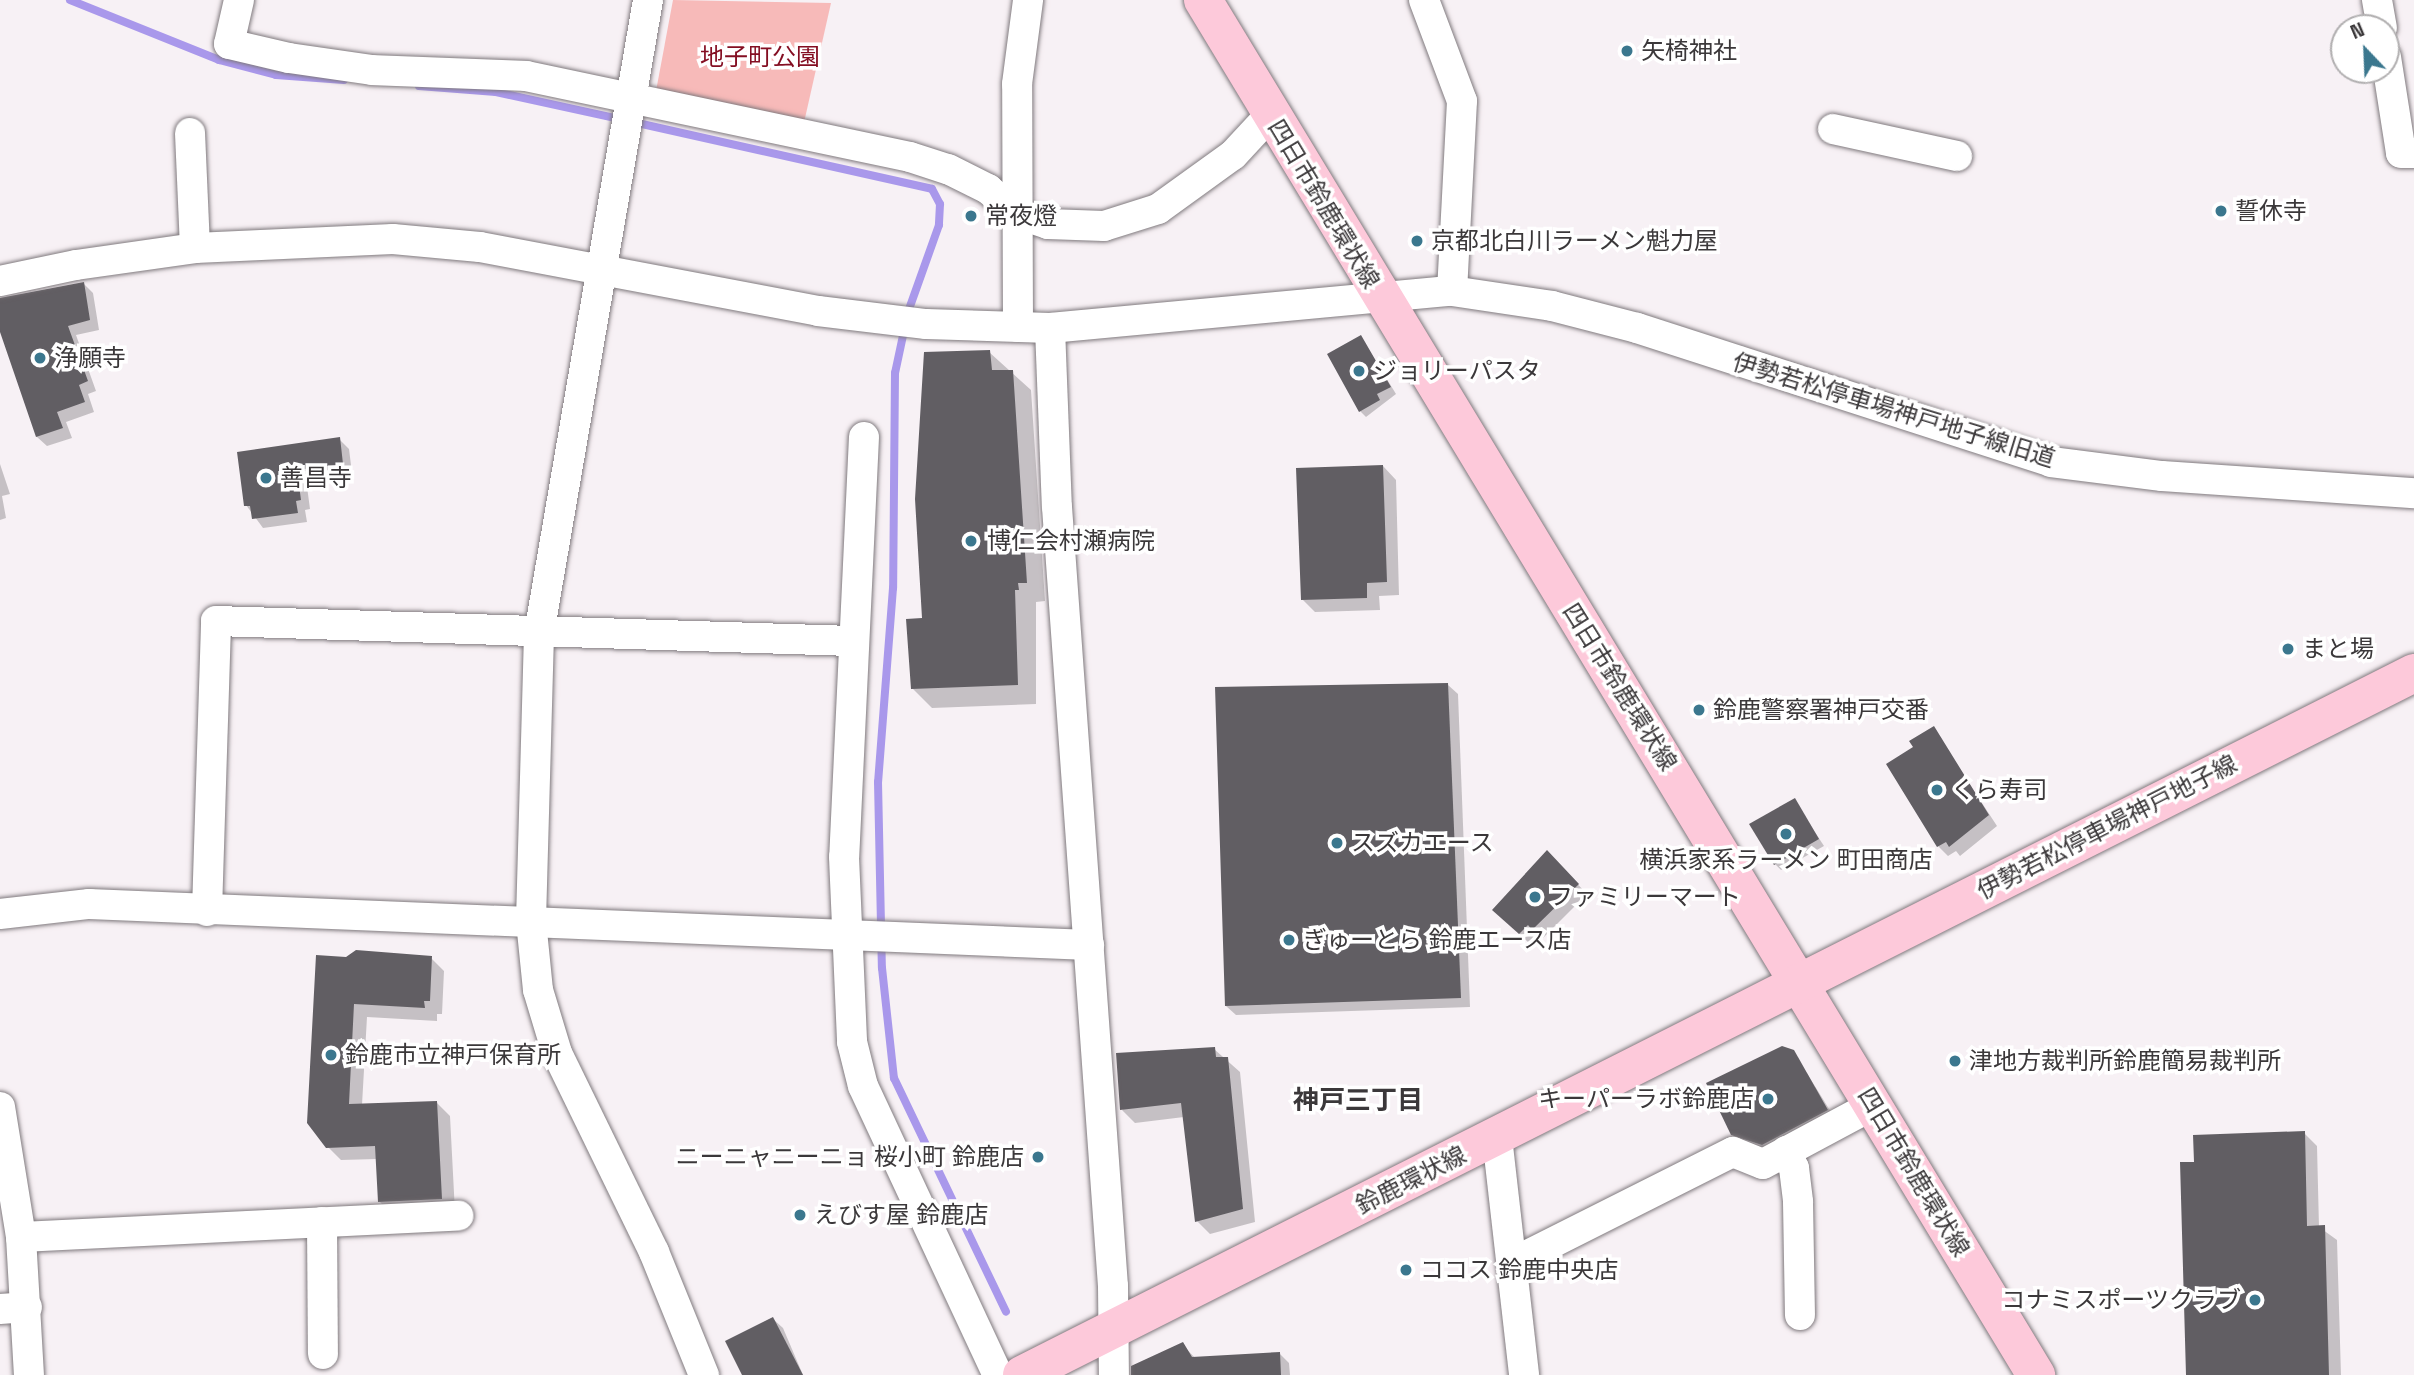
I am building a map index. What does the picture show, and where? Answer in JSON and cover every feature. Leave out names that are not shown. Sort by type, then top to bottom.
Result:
[{"type":"main road","name":"四日市鈴鹿環状線","points":[[1203,0],[1270,115],[2036,1375]]},
{"type":"main road","name":"伊勢若松停車場神戸地子線","points":[[1801,985],[2142,807],[2414,673]]},
{"type":"main road","name":"鈴鹿環状線","points":[[1022,1375],[1801,985]]},
{"type":"street","points":[[239,0],[229,44],[372,70],[526,76],[631,102],[910,157],[948,169],[988,189],[1016,214],[1048,224],[1104,226],[1130,221],[1195,185],[1233,155],[1270,115]]},
{"type":"street","points":[[648,0],[539,634],[531,921],[538,990],[561,1062],[654,1252],[704,1375]]},
{"type":"street","points":[[1018,327],[1017,84],[1028,0]]},
{"type":"street","points":[[1424,0],[1462,101],[1452,291]]},
{"type":"street","points":[[2390,84],[2401,153],[2414,153]]},
{"type":"street","points":[[1833,129],[1957,156]]},
{"type":"street","points":[[190,133],[195,248]]},
{"type":"street","name":"伊勢若松停車場神戸地子線旧道","points":[[0,281],[75,265],[195,248],[393,239],[480,247],[889,321],[926,324],[1049,328],[1452,291],[1552,306],[1637,328],[2051,462],[2162,476],[2414,493]]},
{"type":"street","points":[[1049,328],[1057,507],[1115,1328],[1114,1375]]},
{"type":"street","points":[[864,437],[852,640],[844,857],[854,933],[856,1066],[998,1375]]},
{"type":"street","points":[[207,911],[216,621],[539,634],[852,640]]},
{"type":"street","points":[[0,914],[89,904],[207,911],[897,934],[1089,945]]},
{"type":"street","points":[[1514,1262],[1733,1152],[1763,1164],[1873,1105]]},
{"type":"street","points":[[0,1107],[22,1237],[13,1308],[29,1375]]},
{"type":"street","points":[[1497,1137],[1514,1262],[1524,1375]]},
{"type":"street","points":[[1786,1152],[1794,1168],[1798,1202],[1800,1315]]},
{"type":"street","points":[[22,1237],[458,1216]]},
{"type":"street","points":[[322,1222],[323,1354]]},
{"type":"green space","name":"地子町公園","points":[[673,0],[831,3],[803,127],[656,91]]},
{"type":"building","name":"浄願寺","points":[[84,282],[90,320],[68,326],[88,381],[79,385],[85,402],[57,412],[63,428],[36,437],[0,332],[0,298]]},
{"type":"building","name":"ジョリーパスタ","points":[[1361,335],[1391,387],[1377,394],[1380,400],[1359,412],[1327,354]]},
{"type":"building","name":"博仁会村瀬病院","points":[[990,350],[992,370],[1013,370],[1027,583],[1018,583],[1019,590],[1015,590],[1018,685],[911,689],[906,619],[922,618],[915,499],[924,352]]},
{"type":"building","name":"善昌寺","points":[[340,437],[343,464],[297,470],[301,500],[296,501],[298,513],[252,519],[250,506],[244,506],[237,452]]},
{"type":"building","points":[[1383,465],[1387,582],[1367,583],[1367,598],[1301,600],[1296,468]]},
{"type":"building","name":"スズカエース","points":[[1448,683],[1461,998],[1225,1006],[1215,687]]},
{"type":"building","name":"くら寿司","points":[[1934,726],[1989,815],[1949,847],[1946,842],[1937,847],[1886,764],[1913,747],[1909,741]]},
{"type":"building","name":"横浜家系ラーメン 町田商店","points":[[1795,798],[1819,839],[1774,865],[1749,824]]},
{"type":"building","name":"ファミリーマート","points":[[1547,850],[1579,884],[1532,930],[1528,925],[1519,934],[1492,910]]},
{"type":"building","name":"鈴鹿市立神戸保育所","points":[[356,950],[432,956],[430,1001],[424,1001],[425,1008],[354,1004],[349,1104],[437,1101],[442,1199],[378,1202],[375,1146],[326,1148],[307,1123],[316,955],[346,957]]},
{"type":"building","name":"キーパーラボ鈴鹿店","points":[[1782,1046],[1794,1050],[1828,1110],[1762,1145],[1731,1135],[1706,1083]]},
{"type":"building","points":[[1215,1047],[1216,1057],[1228,1057],[1243,1209],[1195,1222],[1181,1103],[1120,1110],[1116,1053]]},
{"type":"building","name":"コナミスポーツクラブ","points":[[2305,1131],[2307,1226],[2325,1225],[2329,1375],[2186,1375],[2180,1162],[2194,1162],[2193,1135]]},
{"type":"building","points":[[773,1317],[803,1375],[742,1375],[725,1341]]},
{"type":"building","points":[[1183,1342],[1192,1357],[1280,1352],[1281,1375],[1131,1375],[1131,1366]]},
{"type":"waterway","points":[[70,0],[219,60],[276,75],[344,80]]},
{"type":"waterway","points":[[419,86],[496,92],[620,119]]},
{"type":"waterway","points":[[633,122],[932,189],[940,204],[939,225],[908,312],[895,373],[893,588],[878,782],[882,968],[894,1078],[1006,1312]]},
{"type":"place","name":"矢椅神社","points":[[1627,51]]},
{"type":"place","name":"誓休寺","points":[[2221,211]]},
{"type":"place","name":"常夜燈","points":[[971,216]]},
{"type":"place","name":"京都北白川ラーメン魁力屋","points":[[1417,241]]},
{"type":"place","name":"浄願寺","points":[[40,358]]},
{"type":"place","name":"ジョリーパスタ","points":[[1359,371]]},
{"type":"place","name":"善昌寺","points":[[266,478]]},
{"type":"place","name":"博仁会村瀬病院","points":[[971,541]]},
{"type":"place","name":"まと場","points":[[2288,649]]},
{"type":"place","name":"鈴鹿警察署神戸交番","points":[[1699,710]]},
{"type":"place","name":"くら寿司","points":[[1937,790]]},
{"type":"place","name":"横浜家系ラーメン 町田商店","points":[[1786,834]]},
{"type":"place","name":"スズカエース","points":[[1337,843]]},
{"type":"place","name":"ファミリーマート","points":[[1535,897]]},
{"type":"place","name":"ぎゅーとら 鈴鹿エース店","points":[[1289,940]]},
{"type":"place","name":"鈴鹿市立神戸保育所","points":[[331,1055]]},
{"type":"place","name":"津地方裁判所鈴鹿簡易裁判所","points":[[1955,1061]]},
{"type":"place","name":"キーパーラボ鈴鹿店","points":[[1768,1099]]},
{"type":"place","name":"ニーニャニーニョ 桜小町 鈴鹿店","points":[[1038,1157]]},
{"type":"place","name":"えびす屋 鈴鹿店","points":[[800,1215]]},
{"type":"place","name":"ココス 鈴鹿中央店","points":[[1406,1270]]},
{"type":"place","name":"コナミスポーツクラブ","points":[[2255,1300]]},
{"type":"district","name":"神戸三丁目","points":[[1358,1101]]}]
